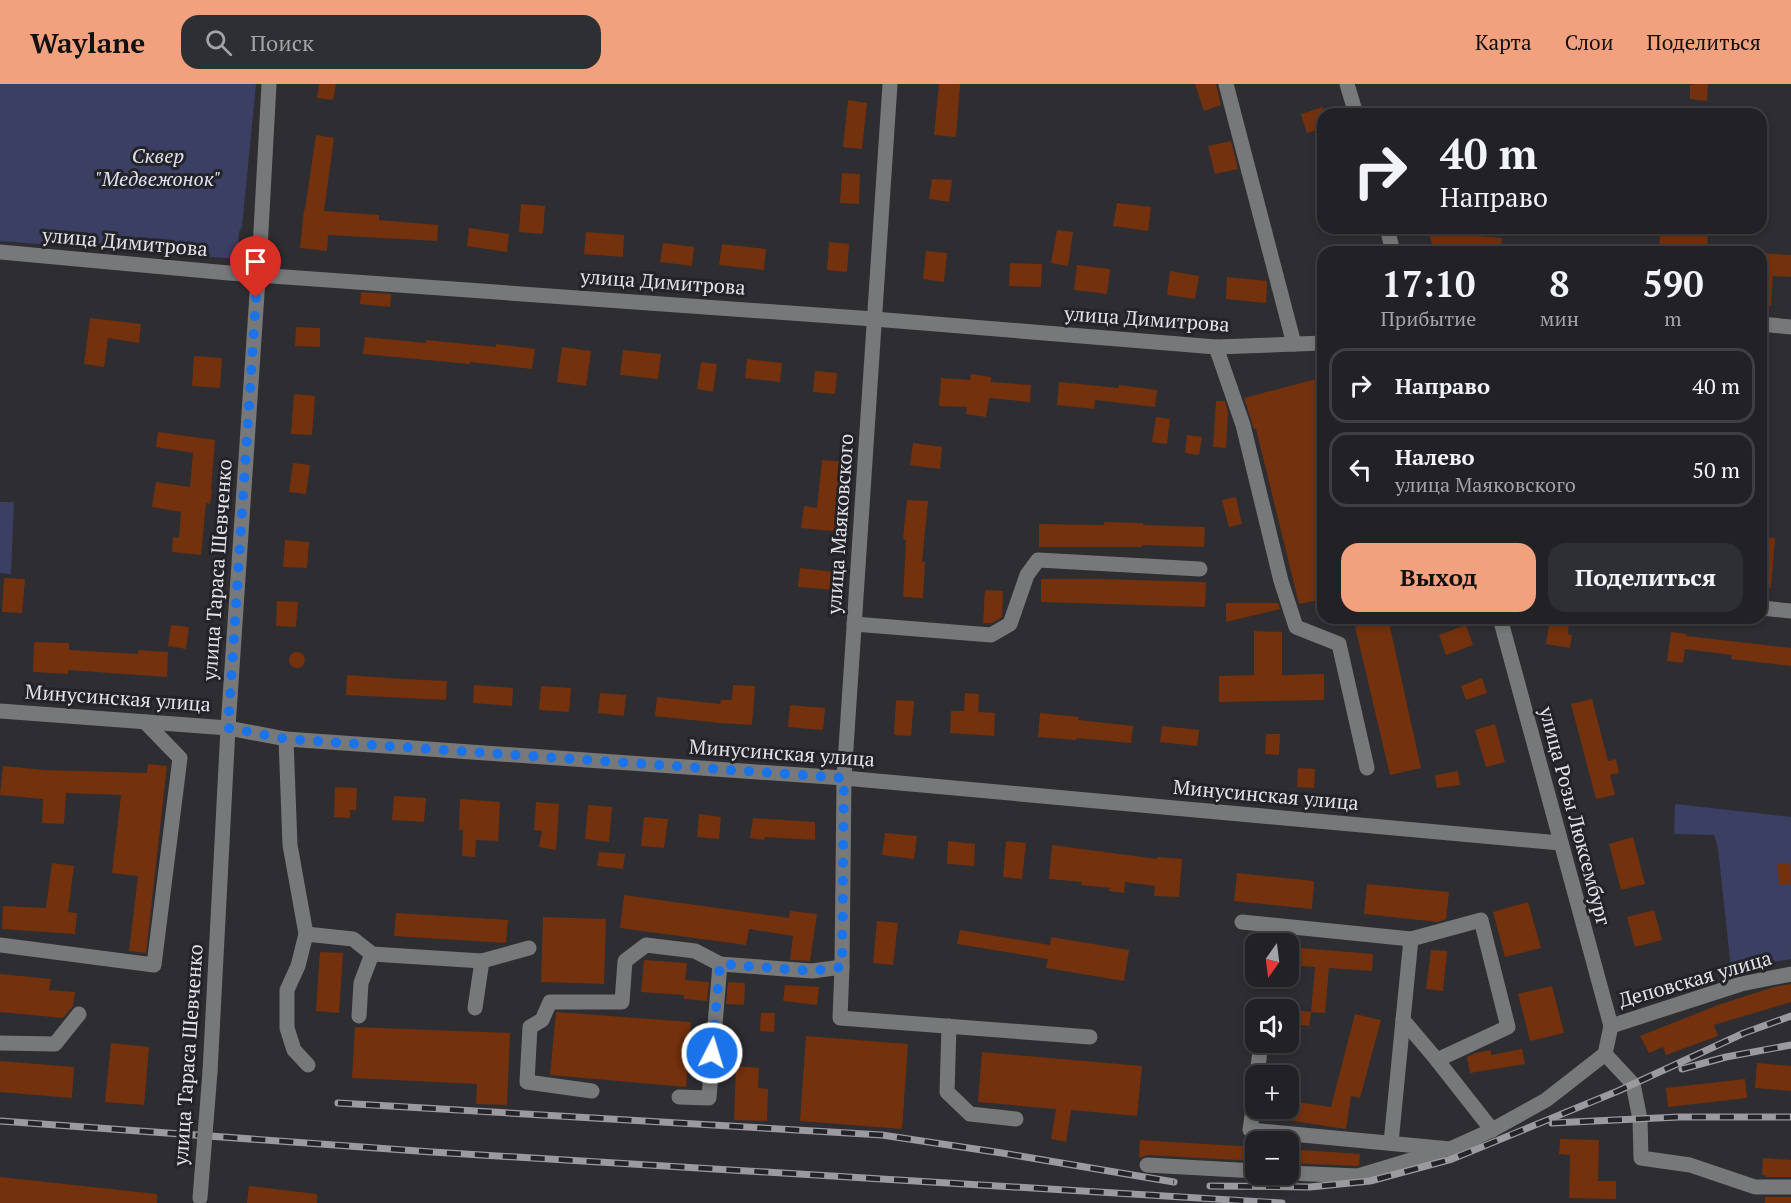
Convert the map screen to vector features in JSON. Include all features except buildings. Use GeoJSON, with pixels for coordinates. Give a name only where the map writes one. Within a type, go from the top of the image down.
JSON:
{"type":"FeatureCollection","features":[{"type":"Feature","properties":{"kind":"street","name":"улица Тараса Шевченко"},"geometry":{"type":"LineString","coordinates":[[200,1200],[210,1072],[228,728],[269,84]]}},
{"type":"Feature","properties":{"kind":"street","name":"улица Маяковского"},"geometry":{"type":"LineString","coordinates":[[890,84],[844,778],[840,1018],[949,1026]]}},
{"type":"Feature","properties":{"kind":"street"},"geometry":{"type":"LineString","coordinates":[[1226,84],[1294,344]]}},
{"type":"Feature","properties":{"kind":"street"},"geometry":{"type":"LineString","coordinates":[[1347,84],[1354,108]]}},
{"type":"Feature","properties":{"kind":"street","name":"улица Димитрова"},"geometry":{"type":"LineString","coordinates":[[0,252],[258,275],[874,319],[1216,347],[1317,343]]}},
{"type":"Feature","properties":{"kind":"street"},"geometry":{"type":"LineString","coordinates":[[1767,325],[1791,327]]}},
{"type":"Feature","properties":{"kind":"street"},"geometry":{"type":"LineString","coordinates":[[1216,347],[1242,425],[1281,581],[1296,627],[1339,644],[1367,768]]}},
{"type":"Feature","properties":{"kind":"street"},"geometry":{"type":"LineString","coordinates":[[854,624],[991,635],[1010,624],[1027,575],[1038,560],[1200,569]]}},
{"type":"Feature","properties":{"kind":"street"},"geometry":{"type":"LineString","coordinates":[[1767,609],[1791,611]]}},
{"type":"Feature","properties":{"kind":"street","name":"улица Розы Люксембург"},"geometry":{"type":"LineString","coordinates":[[1502,624],[1611,1026]]}},
{"type":"Feature","properties":{"kind":"street","name":"Минусинская улица"},"geometry":{"type":"LineString","coordinates":[[0,711],[228,728],[286,739],[844,778],[1560,843]]}},
{"type":"Feature","properties":{"kind":"street"},"geometry":{"type":"LineString","coordinates":[[0,945],[154,965],[180,758],[145,722]]}},
{"type":"Feature","properties":{"kind":"street"},"geometry":{"type":"LineString","coordinates":[[286,739],[290,845],[306,934],[298,966],[287,990],[286,1015],[287,1028],[294,1050],[308,1065]]}},
{"type":"Feature","properties":{"kind":"street"},"geometry":{"type":"LineString","coordinates":[[1242,921],[1411,939],[1481,920],[1508,1027],[1437,1059]]}},
{"type":"Feature","properties":{"kind":"street"},"geometry":{"type":"LineString","coordinates":[[306,934],[353,939],[372,954],[482,961],[529,948]]}},
{"type":"Feature","properties":{"kind":"street"},"geometry":{"type":"LineString","coordinates":[[1391,1143],[1411,939]]}},
{"type":"Feature","properties":{"kind":"street"},"geometry":{"type":"LineString","coordinates":[[592,1091],[526,1082],[530,1027],[543,1020],[550,1002],[622,1002],[625,961],[646,945],[695,951],[720,964],[812,971],[842,967]]}},
{"type":"Feature","properties":{"kind":"street"},"geometry":{"type":"LineString","coordinates":[[359,1016],[361,983],[372,954]]}},
{"type":"Feature","properties":{"kind":"street"},"geometry":{"type":"LineString","coordinates":[[476,1008],[482,961]]}},
{"type":"Feature","properties":{"kind":"street"},"geometry":{"type":"LineString","coordinates":[[679,1097],[709,1098],[720,964]]}},
{"type":"Feature","properties":{"kind":"street","name":"Деповская улица"},"geometry":{"type":"LineString","coordinates":[[1611,1026],[1741,984],[1791,974]]}},
{"type":"Feature","properties":{"kind":"street"},"geometry":{"type":"LineString","coordinates":[[0,1043],[55,1044],[79,1014]]}},
{"type":"Feature","properties":{"kind":"street"},"geometry":{"type":"LineString","coordinates":[[1403,1020],[1437,1059],[1492,1130]]}},
{"type":"Feature","properties":{"kind":"street"},"geometry":{"type":"LineString","coordinates":[[1016,1119],[970,1114],[947,1092],[949,1026],[1090,1037]]}},
{"type":"Feature","properties":{"kind":"street"},"geometry":{"type":"LineString","coordinates":[[1299,1173],[1358,1176],[1450,1149],[1492,1130],[1546,1100],[1605,1054],[1611,1026]]}},
{"type":"Feature","properties":{"kind":"street"},"geometry":{"type":"LineString","coordinates":[[1605,1054],[1633,1084],[1640,1119],[1641,1158],[1690,1165],[1755,1187],[1791,1187]]}},
{"type":"Feature","properties":{"kind":"street"},"geometry":{"type":"LineString","coordinates":[[1252,1119],[1250,1130],[1450,1149]]}},
{"type":"Feature","properties":{"kind":"street"},"geometry":{"type":"LineString","coordinates":[[1147,1165],[1245,1170]]}},
{"type":"Feature","properties":{"kind":"green space","name":"Сквер \"Медвежонок\""},"geometry":{"type":"Polygon","coordinates":[[[0,84],[256,84],[238,259],[0,241],[0,84]]]}},
{"type":"Feature","properties":{"kind":"green space"},"geometry":{"type":"Polygon","coordinates":[[[0,502],[14,502],[11,574],[0,573],[0,502]]]}},
{"type":"Feature","properties":{"kind":"green space"},"geometry":{"type":"Polygon","coordinates":[[[1675,804],[1791,817],[1791,959],[1731,969],[1718,848],[1714,835],[1674,834],[1675,804]]]}},
{"type":"Feature","properties":{"kind":"railway"},"geometry":{"type":"LineString","coordinates":[[1210,1186],[1310,1187],[1370,1181],[1452,1159],[1618,1091],[1744,1033],[1791,1016]]}},
{"type":"Feature","properties":{"kind":"railway"},"geometry":{"type":"LineString","coordinates":[[1682,1069],[1726,1057],[1791,1045]]}},
{"type":"Feature","properties":{"kind":"railway"},"geometry":{"type":"LineString","coordinates":[[338,1103],[882,1135],[1174,1182]]}},
{"type":"Feature","properties":{"kind":"railway"},"geometry":{"type":"LineString","coordinates":[[1552,1123],[1679,1117],[1791,1117]]}},
{"type":"Feature","properties":{"kind":"railway"},"geometry":{"type":"LineString","coordinates":[[0,1121],[432,1152],[1282,1203]]}},
{"type":"Feature","properties":{"kind":"route"},"geometry":{"type":"LineString","coordinates":[[256,298],[228,728],[286,739],[844,778],[842,967],[812,971],[720,964],[712,1053]]}}]}
